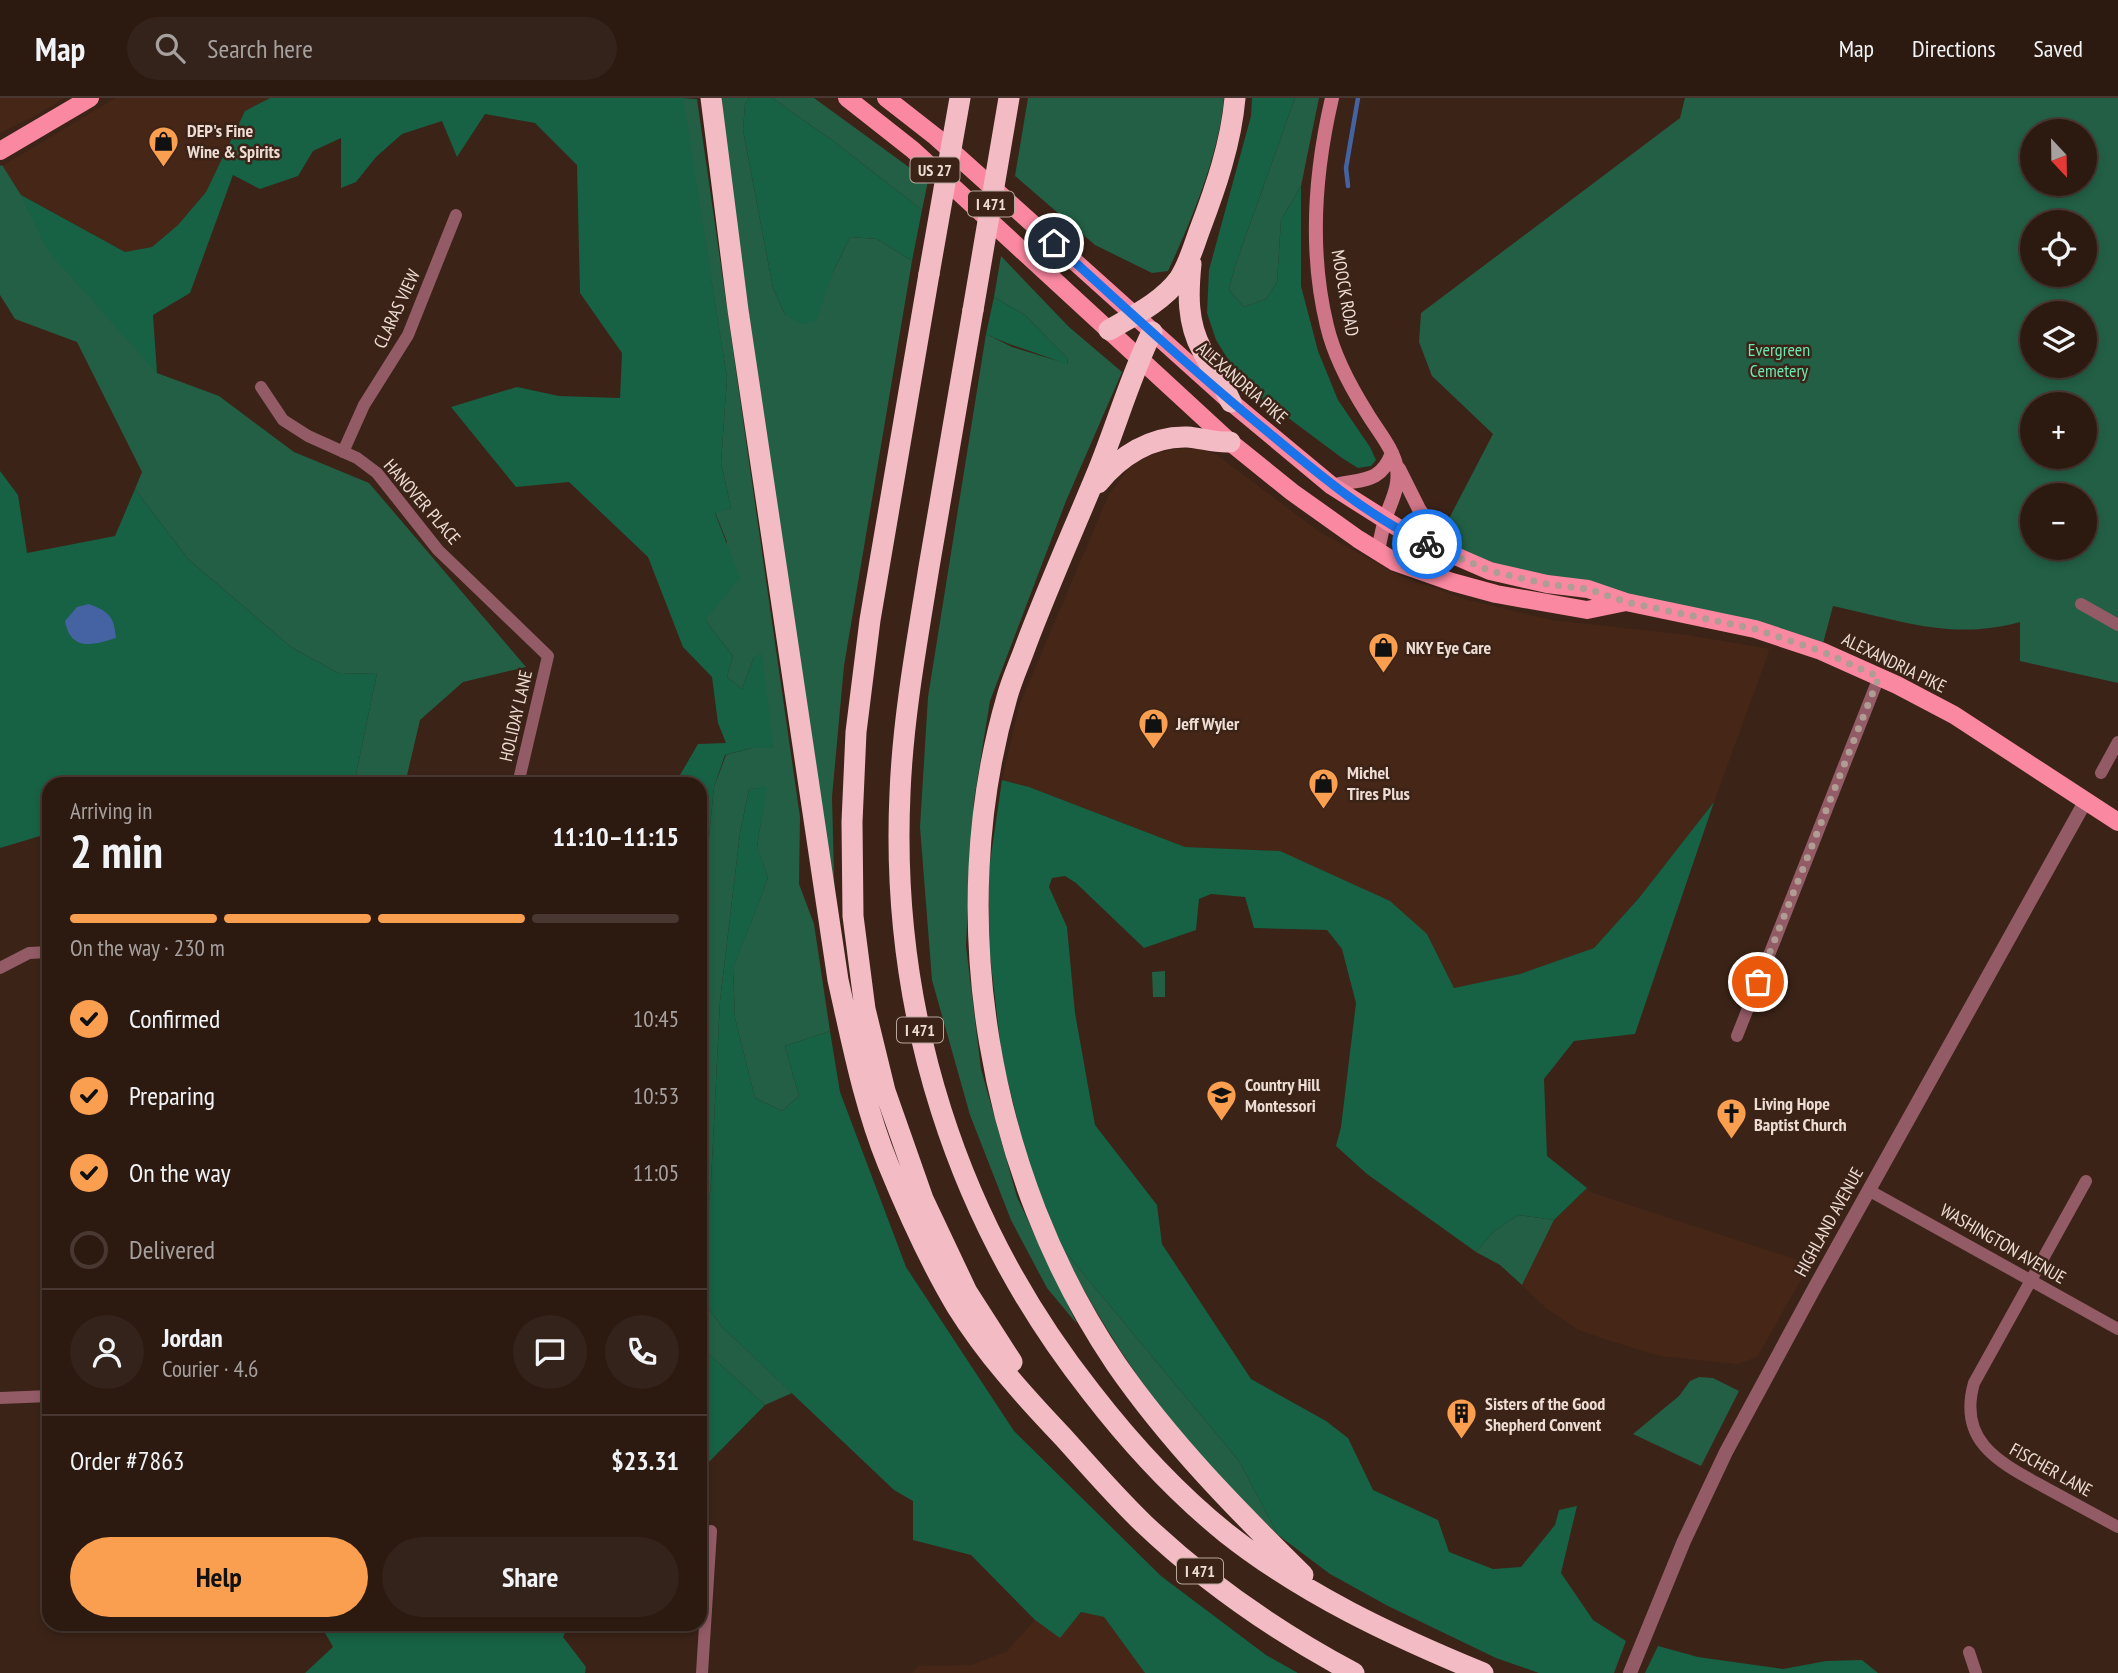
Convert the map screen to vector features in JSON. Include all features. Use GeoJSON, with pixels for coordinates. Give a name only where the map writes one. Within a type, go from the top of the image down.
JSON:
{"type":"FeatureCollection","features":[{"type":"Feature","properties":{"kind":"highway"},"geometry":{"type":"LineString","coordinates":[[711,98],[738,310],[838,980],[863,1089],[887,1162],[938,1273],[980,1342],[1067,1442]]}},
{"type":"Feature","properties":{"kind":"highway","name":"I 471"},"geometry":{"type":"LineString","coordinates":[[960,98],[870,620],[856,732],[852,821],[853,916],[865,1009],[885,1091],[923,1199],[967,1292],[1067,1442],[1135,1515],[1189,1563],[1301,1643],[1354,1673]]}},
{"type":"Feature","properties":{"kind":"highway","name":"I 471"},"geometry":{"type":"LineString","coordinates":[[1009,98],[916,647],[904,737],[900,793],[900,884],[910,981],[932,1082],[954,1153],[981,1215],[1027,1300],[1072,1369],[1149,1464],[1226,1533],[1272,1566],[1333,1602],[1426,1650],[1482,1673]]}},
{"type":"Feature","properties":{"kind":"highway"},"geometry":{"type":"LineString","coordinates":[[1109,330],[1161,297],[1179,279],[1192,253],[1226,152],[1235,98]]}},
{"type":"Feature","properties":{"kind":"highway"},"geometry":{"type":"LineString","coordinates":[[1192,253],[1188,293],[1191,320],[1200,346],[1231,402]]}},
{"type":"Feature","properties":{"kind":"highway"},"geometry":{"type":"LineString","coordinates":[[1152,332],[1139,358],[1086,499],[1046,590],[1007,697],[993,761],[983,820],[978,917],[982,981],[995,1076],[1024,1181],[1043,1228],[1084,1312],[1115,1363],[1180,1449],[1250,1522],[1333,1602]]}},
{"type":"Feature","properties":{"kind":"highway"},"geometry":{"type":"LineString","coordinates":[[1086,499],[1110,468],[1133,451],[1160,440],[1187,437],[1219,443],[1230,442]]}},
{"type":"Feature","properties":{"kind":"main road"},"geometry":{"type":"LineString","coordinates":[[0,151],[90,98]]}},
{"type":"Feature","properties":{"kind":"main road","name":"ALEXANDRIA PIKE"},"geometry":{"type":"LineString","coordinates":[[847,98],[913,150],[1230,442],[1292,492],[1358,539],[1395,562],[1496,594],[1587,610],[1626,602]]}},
{"type":"Feature","properties":{"kind":"main road","name":"ALEXANDRIA PIKE"},"geometry":{"type":"LineString","coordinates":[[886,98],[936,137],[1231,402],[1332,485],[1414,538],[1490,571],[1547,584],[1588,589],[1626,602],[1755,629],[1821,651],[1954,715],[2089,795],[2118,822]]}},
{"type":"Feature","properties":{"kind":"main road","name":"MOOCK ROAD"},"geometry":{"type":"LineString","coordinates":[[1332,98],[1323,143],[1318,204],[1316,239],[1319,280],[1327,327],[1339,361],[1357,397],[1392,453],[1397,469],[1397,486],[1378,551]]}},
{"type":"Feature","properties":{"kind":"main road"},"geometry":{"type":"LineString","coordinates":[[1332,485],[1364,481],[1379,475],[1392,453]]}},
{"type":"Feature","properties":{"kind":"main road"},"geometry":{"type":"LineString","coordinates":[[1392,453],[1419,509],[1441,534],[1454,556]]}},
{"type":"Feature","properties":{"kind":"main road"},"geometry":{"type":"LineString","coordinates":[[1358,539],[1385,520]]}},
{"type":"Feature","properties":{"kind":"street","name":"CLARAS VIEW"},"geometry":{"type":"LineString","coordinates":[[343,452],[364,405],[408,335],[456,215]]}},
{"type":"Feature","properties":{"kind":"street","name":"HANOVER PLACE"},"geometry":{"type":"LineString","coordinates":[[261,387],[284,420],[308,436],[357,458],[377,473],[438,550],[548,656]]}},
{"type":"Feature","properties":{"kind":"street"},"geometry":{"type":"LineString","coordinates":[[2081,604],[2118,625]]}},
{"type":"Feature","properties":{"kind":"street","name":"HOLIDAY LANE"},"geometry":{"type":"LineString","coordinates":[[519,777],[548,656]]}},
{"type":"Feature","properties":{"kind":"street"},"geometry":{"type":"LineString","coordinates":[[1737,1036],[1879,677]]}},
{"type":"Feature","properties":{"kind":"street"},"geometry":{"type":"LineString","coordinates":[[2101,773],[2118,742]]}},
{"type":"Feature","properties":{"kind":"street","name":"HIGHLAND AVENUE"},"geometry":{"type":"LineString","coordinates":[[1630,1673],[1706,1492],[1815,1287],[2089,795]]}},
{"type":"Feature","properties":{"kind":"street"},"geometry":{"type":"LineString","coordinates":[[5,965],[29,953],[42,952]]}},
{"type":"Feature","properties":{"kind":"street","name":"FISCHER LANE"},"geometry":{"type":"LineString","coordinates":[[2086,1181],[1974,1383],[1970,1406],[1972,1424],[1983,1447],[1997,1460],[2118,1527]]}},
{"type":"Feature","properties":{"kind":"street","name":"WASHINGTON AVENUE"},"geometry":{"type":"LineString","coordinates":[[1870,1191],[2118,1329]]}},
{"type":"Feature","properties":{"kind":"street"},"geometry":{"type":"LineString","coordinates":[[0,1398],[42,1396]]}},
{"type":"Feature","properties":{"kind":"street"},"geometry":{"type":"LineString","coordinates":[[707,1594],[711,1531]]}},
{"type":"Feature","properties":{"kind":"street"},"geometry":{"type":"LineString","coordinates":[[702,1673],[705,1631]]}},
{"type":"Feature","properties":{"kind":"street"},"geometry":{"type":"LineString","coordinates":[[1969,1652],[1976,1673]]}},
{"type":"Feature","properties":{"kind":"shaded area"},"geometry":{"type":"Polygon","coordinates":[[[0,98],[64,98],[0,133],[0,98]]]}},
{"type":"Feature","properties":{"kind":"shaded area"},"geometry":{"type":"Polygon","coordinates":[[[116,98],[270,98],[245,111],[206,192],[178,225],[152,247],[125,252],[21,195],[2,166],[116,98]]]}},
{"type":"Feature","properties":{"kind":"shaded area"},"geometry":{"type":"Polygon","coordinates":[[[1200,448],[1217,455],[1321,533],[1399,575],[1467,600],[1552,620],[1687,635],[1770,649],[1714,802],[1639,898],[1594,948],[1520,974],[1454,988],[1427,934],[1280,851],[1185,847],[1029,787],[1002,780],[1019,706],[1109,494],[1128,469],[1146,456],[1175,449],[1200,448]]]}},
{"type":"Feature","properties":{"kind":"shaded area"},"geometry":{"type":"Polygon","coordinates":[[[1587,1188],[1593,1193],[1810,1264],[1757,1357],[1738,1364],[1660,1356],[1604,1339],[1579,1330],[1547,1309],[1522,1285],[1554,1220],[1587,1188]]]}},
{"type":"Feature","properties":{"kind":"shaded area"},"geometry":{"type":"Polygon","coordinates":[[[1081,1612],[1104,1617],[1145,1673],[912,1673],[918,1666],[971,1665],[1006,1652],[1035,1620],[1060,1637],[1081,1612]]]}},
{"type":"Feature","properties":{"kind":"green space"},"geometry":{"type":"Polygon","coordinates":[[[270,98],[683,98],[727,378],[721,463],[731,508],[715,513],[740,578],[705,620],[733,656],[727,677],[742,689],[754,657],[762,654],[773,748],[752,748],[725,755],[714,787],[707,858],[707,777],[680,775],[698,744],[726,743],[718,723],[712,677],[683,647],[648,557],[569,482],[516,487],[451,407],[517,387],[559,396],[620,398],[622,353],[580,293],[577,165],[535,123],[485,114],[457,157],[442,121],[402,134],[376,157],[356,182],[341,188],[341,138],[313,151],[298,176],[260,189],[233,175],[190,293],[153,315],[157,373],[48,251],[21,195],[125,252],[152,247],[178,225],[206,192],[245,111],[270,98]]]}},
{"type":"Feature","properties":{"kind":"green space"},"geometry":{"type":"Polygon","coordinates":[[[682,98],[697,99],[800,817],[799,884],[814,924],[830,1031],[785,1046],[799,1096],[782,1111],[755,1098],[735,1018],[733,968],[768,878],[757,847],[766,788],[749,789],[740,833],[720,1001],[707,1224],[707,858],[714,787],[726,755],[752,748],[773,748],[754,657],[742,689],[727,677],[733,656],[705,620],[727,542],[715,512],[731,508],[721,463],[727,378],[682,98]]]}},
{"type":"Feature","properties":{"kind":"green space"},"geometry":{"type":"Polygon","coordinates":[[[722,98],[749,98],[745,104],[743,130],[773,288],[785,315],[833,272],[850,237],[877,239],[912,261],[844,666],[832,797],[835,912],[724,141],[722,98]]]}},
{"type":"Feature","properties":{"kind":"green space"},"geometry":{"type":"Polygon","coordinates":[[[749,98],[772,98],[832,140],[922,210],[912,261],[877,239],[850,237],[833,272],[816,321],[802,324],[785,315],[773,288],[743,130],[745,104],[749,98]]]}},
{"type":"Feature","properties":{"kind":"green space"},"geometry":{"type":"Polygon","coordinates":[[[772,98],[814,98],[928,181],[922,210],[832,140],[772,98]]]}},
{"type":"Feature","properties":{"kind":"green space"},"geometry":{"type":"Polygon","coordinates":[[[1028,98],[1224,98],[1210,164],[1195,209],[1168,271],[1152,273],[1095,245],[1015,176],[1028,98]]]}},
{"type":"Feature","properties":{"kind":"green space"},"geometry":{"type":"Polygon","coordinates":[[[1252,98],[1295,98],[1235,266],[1229,290],[1244,307],[1266,299],[1277,282],[1281,220],[1301,186],[1301,286],[1318,351],[1338,400],[1376,460],[1371,466],[1358,468],[1342,458],[1244,385],[1216,340],[1207,313],[1209,270],[1251,116],[1252,98]]]}},
{"type":"Feature","properties":{"kind":"green space"},"geometry":{"type":"Polygon","coordinates":[[[1295,98],[1319,98],[1301,186],[1281,220],[1277,282],[1266,299],[1244,307],[1229,290],[1235,266],[1295,98]]]}},
{"type":"Feature","properties":{"kind":"green space","name":"Evergreen Cemetery"},"geometry":{"type":"Polygon","coordinates":[[[1685,98],[2118,98],[2118,683],[2020,661],[2020,622],[1995,627],[1948,629],[1833,606],[1821,651],[1453,556],[1441,534],[1493,434],[1432,376],[1419,342],[1421,313],[1680,118],[1685,98]]]}},
{"type":"Feature","properties":{"kind":"green space"},"geometry":{"type":"Polygon","coordinates":[[[2,165],[21,195],[157,373],[219,396],[294,452],[369,483],[526,667],[463,682],[420,720],[407,777],[355,777],[377,673],[340,674],[291,647],[188,559],[135,489],[142,472],[77,342],[15,319],[0,295],[2,165]]]}},
{"type":"Feature","properties":{"kind":"green space"},"geometry":{"type":"Polygon","coordinates":[[[1001,256],[1069,327],[1122,372],[1066,501],[990,701],[974,800],[966,946],[981,1069],[1017,1197],[1077,1324],[1047,1288],[1011,1220],[970,1115],[932,980],[920,827],[928,697],[986,334],[1012,347],[1068,364],[1067,358],[1025,315],[994,297],[1001,256]]]}},
{"type":"Feature","properties":{"kind":"green space"},"geometry":{"type":"Polygon","coordinates":[[[994,297],[1025,315],[1067,358],[1068,365],[986,334],[994,297]]]}},
{"type":"Feature","properties":{"kind":"green space"},"geometry":{"type":"Polygon","coordinates":[[[0,471],[18,495],[27,553],[115,536],[135,489],[188,559],[291,647],[340,674],[377,673],[355,777],[42,777],[42,837],[0,848],[0,471]]]}},
{"type":"Feature","properties":{"kind":"green space"},"geometry":{"type":"Polygon","coordinates":[[[1002,780],[1029,787],[1185,847],[1280,851],[1390,901],[1427,934],[1454,988],[1520,974],[1594,948],[1639,898],[1714,802],[1635,1034],[1574,1041],[1544,1079],[1547,1156],[1587,1188],[1554,1220],[1518,1215],[1493,1232],[1476,1252],[1367,1174],[1336,1146],[1341,1127],[1356,1003],[1342,949],[1327,930],[1254,928],[1245,897],[1211,894],[1199,899],[1196,930],[1144,948],[1076,883],[1065,876],[1052,878],[1049,887],[1067,927],[1075,1013],[1095,1125],[1157,1205],[1162,1244],[1251,1379],[1326,1421],[1348,1438],[1373,1490],[1438,1520],[1449,1552],[1493,1569],[1521,1567],[1555,1525],[1559,1510],[1577,1506],[1561,1573],[1593,1620],[1626,1641],[1614,1673],[1539,1673],[1496,1658],[1388,1606],[1330,1574],[1278,1535],[1239,1461],[1062,1248],[1028,1163],[1002,1058],[989,947],[989,869],[1002,780]]]}},
{"type":"Feature","properties":{"kind":"green space"},"geometry":{"type":"Polygon","coordinates":[[[767,787],[757,846],[768,878],[733,969],[735,1018],[755,1098],[782,1111],[799,1096],[785,1046],[830,1031],[840,1092],[906,1267],[1014,1431],[1161,1576],[1266,1655],[1298,1673],[1145,1673],[1104,1617],[1081,1612],[1060,1638],[1035,1620],[971,1555],[913,1540],[913,1501],[894,1490],[722,1327],[707,1307],[707,1224],[720,1001],[740,833],[749,789],[767,787]]]}},
{"type":"Feature","properties":{"kind":"green space"},"geometry":{"type":"Polygon","coordinates":[[[1165,971],[1165,997],[1153,997],[1152,972],[1165,971]]]}},
{"type":"Feature","properties":{"kind":"green space"},"geometry":{"type":"Polygon","coordinates":[[[1518,1215],[1554,1220],[1522,1285],[1500,1265],[1476,1252],[1493,1232],[1518,1215]]]}},
{"type":"Feature","properties":{"kind":"green space"},"geometry":{"type":"Polygon","coordinates":[[[1062,1248],[1239,1461],[1278,1535],[1230,1488],[1163,1410],[1108,1331],[1062,1248]]]}},
{"type":"Feature","properties":{"kind":"green space"},"geometry":{"type":"Polygon","coordinates":[[[707,1307],[722,1327],[792,1393],[765,1405],[707,1352],[707,1307]]]}},
{"type":"Feature","properties":{"kind":"green space"},"geometry":{"type":"Polygon","coordinates":[[[707,1352],[765,1405],[708,1463],[707,1469],[707,1352]]]}},
{"type":"Feature","properties":{"kind":"green space"},"geometry":{"type":"Polygon","coordinates":[[[1699,1377],[1713,1378],[1739,1391],[1701,1466],[1633,1434],[1679,1396],[1690,1381],[1699,1377]]]}},
{"type":"Feature","properties":{"kind":"green space"},"geometry":{"type":"Polygon","coordinates":[[[324,1631],[566,1631],[563,1637],[586,1667],[585,1673],[305,1673],[333,1647],[324,1631]]]}},
{"type":"Feature","properties":{"kind":"green space"},"geometry":{"type":"Polygon","coordinates":[[[1658,1646],[1698,1657],[1783,1669],[1826,1661],[1862,1660],[1878,1673],[1645,1673],[1658,1646]]]}},
{"type":"Feature","properties":{"kind":"water"},"geometry":{"type":"Polygon","coordinates":[[[89,604],[109,616],[116,638],[84,644],[72,638],[65,621],[77,607],[89,604]]]}},
{"type":"Feature","properties":{"kind":"waterway"},"geometry":{"type":"LineString","coordinates":[[1348,186],[1346,168],[1358,98]]}},
{"type":"Feature","properties":{"kind":"way so far"},"geometry":{"type":"LineString","coordinates":[[1427,544],[1490,571],[1547,584],[1588,589],[1626,602],[1755,629],[1821,651],[1879,677],[1758,982]]}},
{"type":"Feature","properties":{"kind":"place","name":"DEP's Fine Wine & Spirits"},"geometry":{"type":"Point","coordinates":[164,168]}},
{"type":"Feature","properties":{"kind":"place","name":"NKY Eye Care"},"geometry":{"type":"Point","coordinates":[1383,675]}},
{"type":"Feature","properties":{"kind":"place","name":"Jeff Wyler"},"geometry":{"type":"Point","coordinates":[1153,751]}},
{"type":"Feature","properties":{"kind":"place","name":"Michel Tires Plus"},"geometry":{"type":"Point","coordinates":[1324,810]}},
{"type":"Feature","properties":{"kind":"place","name":"Country Hill Montessori"},"geometry":{"type":"Point","coordinates":[1222,1122]}},
{"type":"Feature","properties":{"kind":"place","name":"Living Hope Baptist Church"},"geometry":{"type":"Point","coordinates":[1731,1141]}},
{"type":"Feature","properties":{"kind":"place","name":"Sisters of the Good Shepherd Convent"},"geometry":{"type":"Point","coordinates":[1462,1441]}},
{"type":"Feature","properties":{"kind":"route"},"geometry":{"type":"LineString","coordinates":[[1054,243],[1231,402],[1332,485],[1427,544]]}}]}
